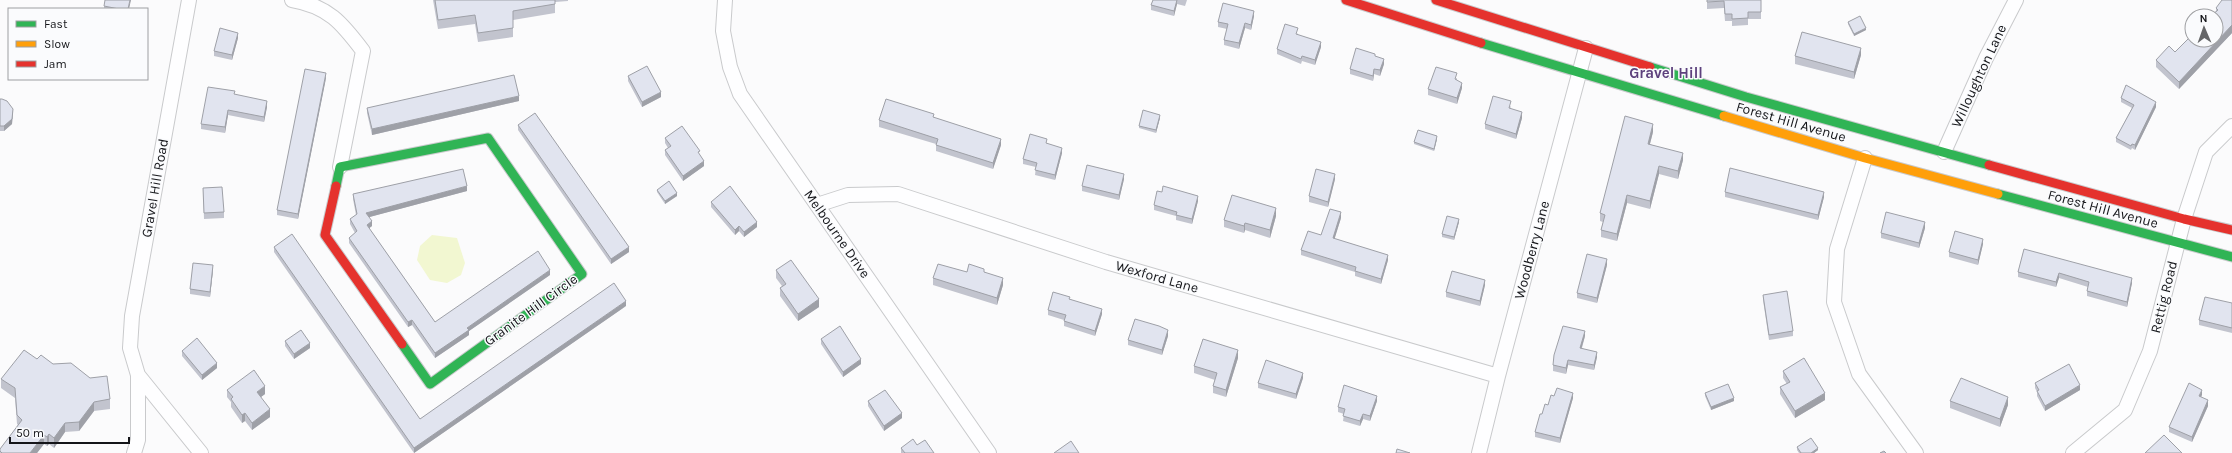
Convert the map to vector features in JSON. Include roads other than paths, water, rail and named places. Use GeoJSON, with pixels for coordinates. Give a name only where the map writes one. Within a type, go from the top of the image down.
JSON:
{"type":"FeatureCollection","features":[{"type":"Feature","properties":{"kind":"main road","name":"Forest Hill Avenue"},"geometry":{"type":"LineString","coordinates":[[1346,0],[1379,5],[1579,74],[1865,158],[2177,244],[2232,257]]}},
{"type":"Feature","properties":{"kind":"main road","name":"Forest Hill Avenue"},"geometry":{"type":"LineString","coordinates":[[1436,0],[1746,97],[2184,219],[2232,230]]}},
{"type":"Feature","properties":{"kind":"main road","name":"Granite Hill Circle"},"geometry":{"type":"LineString","coordinates":[[488,138],[582,274],[430,384],[325,235],[340,167],[488,138]]}},
{"type":"Feature","properties":{"kind":"street","name":"Gravel Hill Road"},"geometry":{"type":"LineString","coordinates":[[134,453],[138,440],[138,375],[130,348],[132,316],[189,0]]}},
{"type":"Feature","properties":{"kind":"street","name":"Granite Hill Circle"},"geometry":{"type":"LineString","coordinates":[[292,0],[312,3],[343,24],[363,51],[340,167]]}},
{"type":"Feature","properties":{"kind":"street","name":"Melbourne Drive"},"geometry":{"type":"LineString","coordinates":[[725,0],[723,31],[730,67],[740,94],[989,453]]}},
{"type":"Feature","properties":{"kind":"street","name":"Willoughton Lane"},"geometry":{"type":"LineString","coordinates":[[1944,152],[1986,58],[2016,0]]}},
{"type":"Feature","properties":{"kind":"street","name":"Woodberry Lane"},"geometry":{"type":"LineString","coordinates":[[1479,453],[1498,376],[1586,48]]}},
{"type":"Feature","properties":{"kind":"street","name":"Rettig Road"},"geometry":{"type":"LineString","coordinates":[[2073,453],[2125,410],[2150,351],[2184,219],[2206,152],[2232,126]]}},
{"type":"Feature","properties":{"kind":"street"},"geometry":{"type":"LineString","coordinates":[[1865,158],[1837,249],[1834,302],[1859,374],[1916,453]]}},
{"type":"Feature","properties":{"kind":"street","name":"Wexford Lane"},"geometry":{"type":"LineString","coordinates":[[817,205],[848,195],[898,194],[1106,262],[1498,376]]}},
{"type":"Feature","properties":{"kind":"street","name":"Gravel Hill Road"},"geometry":{"type":"LineString","coordinates":[[138,375],[201,453]]}},
{"type":"Feature","properties":{"kind":"district","name":"Gravel Hill"},"geometry":{"type":"Point","coordinates":[1666,73]}}]}
